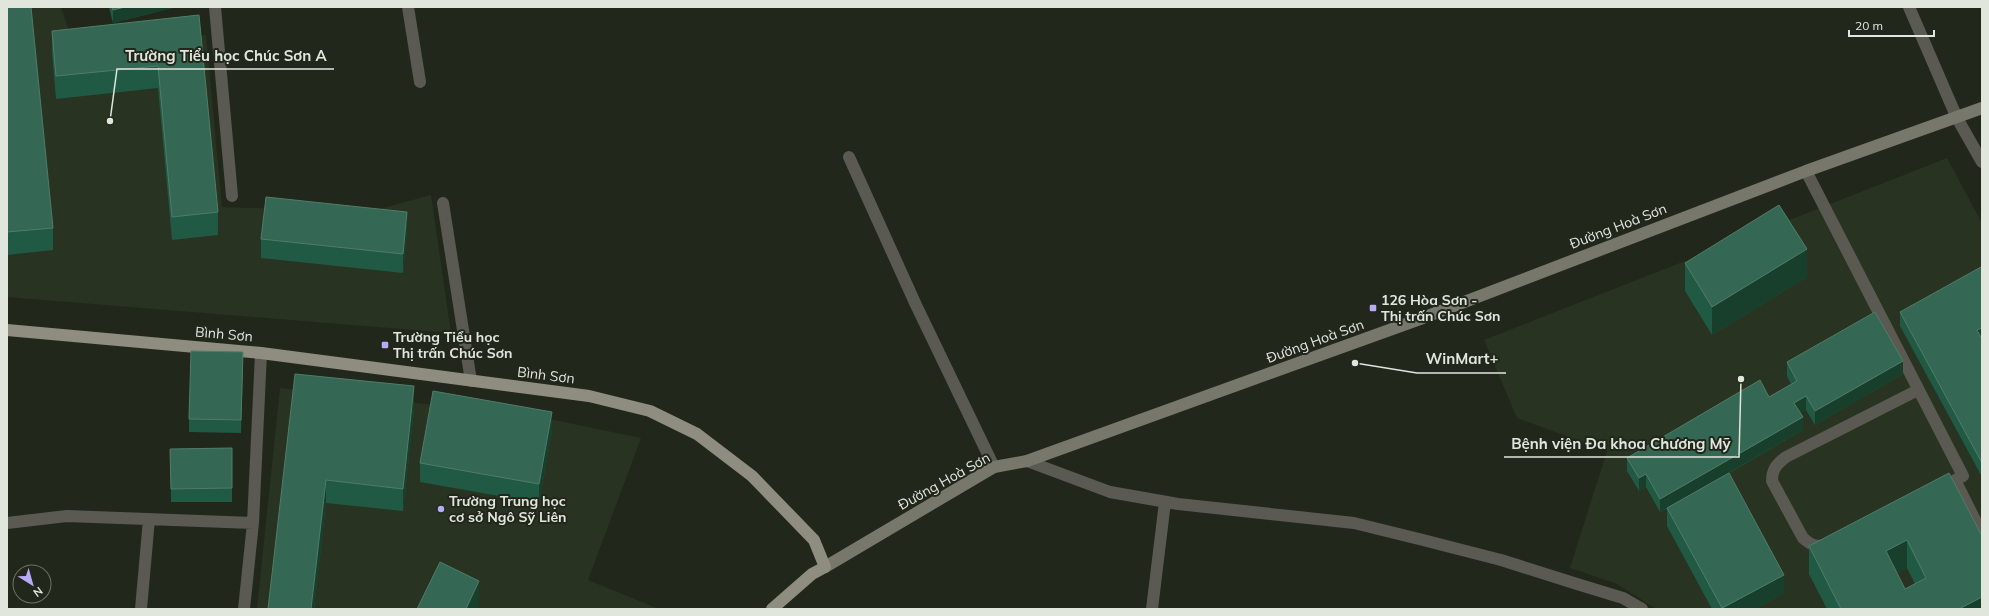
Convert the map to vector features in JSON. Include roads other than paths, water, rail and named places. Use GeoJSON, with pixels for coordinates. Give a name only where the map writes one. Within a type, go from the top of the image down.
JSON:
{"type":"FeatureCollection","features":[{"type":"Feature","properties":{"kind":"main road","name":"Bình Sơn"},"geometry":{"type":"LineString","coordinates":[[7,330],[261,353],[589,396],[650,411],[697,434],[752,476],[814,540],[825,567]]}},
{"type":"Feature","properties":{"kind":"main road","name":"Đường Hoà Sơn"},"geometry":{"type":"LineString","coordinates":[[772,609],[812,574],[825,567]]}},
{"type":"Feature","properties":{"kind":"street"},"geometry":{"type":"LineString","coordinates":[[215,7],[232,196]]}},
{"type":"Feature","properties":{"kind":"street"},"geometry":{"type":"LineString","coordinates":[[408,7],[420,82]]}},
{"type":"Feature","properties":{"kind":"street"},"geometry":{"type":"LineString","coordinates":[[1909,7],[1957,118],[1982,162]]}},
{"type":"Feature","properties":{"kind":"street","name":"Đường Hoà Sơn"},"geometry":{"type":"LineString","coordinates":[[825,567],[994,467],[1027,461],[1420,319],[1806,170],[1982,108]]}},
{"type":"Feature","properties":{"kind":"street"},"geometry":{"type":"LineString","coordinates":[[849,156],[916,305],[994,467]]}},
{"type":"Feature","properties":{"kind":"street"},"geometry":{"type":"LineString","coordinates":[[1806,170],[1962,476],[1927,494]]}},
{"type":"Feature","properties":{"kind":"street"},"geometry":{"type":"LineString","coordinates":[[443,203],[471,381]]}},
{"type":"Feature","properties":{"kind":"street"},"geometry":{"type":"LineString","coordinates":[[244,609],[253,523],[261,353]]}},
{"type":"Feature","properties":{"kind":"street"},"geometry":{"type":"LineString","coordinates":[[1838,538],[1818,547],[1810,544],[1803,538],[1772,481],[1774,469],[1786,457],[1918,390]]}},
{"type":"Feature","properties":{"kind":"street"},"geometry":{"type":"LineString","coordinates":[[1027,461],[1110,492],[1165,502],[1354,523],[1501,560],[1623,598],[1642,609]]}},
{"type":"Feature","properties":{"kind":"street"},"geometry":{"type":"LineString","coordinates":[[1955,480],[1982,534]]}},
{"type":"Feature","properties":{"kind":"street"},"geometry":{"type":"LineString","coordinates":[[1152,609],[1165,502]]}},
{"type":"Feature","properties":{"kind":"street"},"geometry":{"type":"LineString","coordinates":[[7,523],[67,516],[253,523]]}},
{"type":"Feature","properties":{"kind":"street"},"geometry":{"type":"LineString","coordinates":[[141,609],[149,519]]}},
{"type":"Feature","properties":{"kind":"place","name":"Trường Tiểu học Chúc Sơn A"},"geometry":{"type":"Point","coordinates":[110,121]}},
{"type":"Feature","properties":{"kind":"place","name":"126 Hòa Sơn - Thị trấn Chúc Sơn"},"geometry":{"type":"Point","coordinates":[1373,308]}},
{"type":"Feature","properties":{"kind":"place","name":"Trường Tiểu học Thị trấn Chúc Sơn"},"geometry":{"type":"Point","coordinates":[385,345]}},
{"type":"Feature","properties":{"kind":"place","name":"WinMart+"},"geometry":{"type":"Point","coordinates":[1355,363]}},
{"type":"Feature","properties":{"kind":"place","name":"Bệnh viện Đa khoa Chương Mỹ"},"geometry":{"type":"Point","coordinates":[1741,379]}},
{"type":"Feature","properties":{"kind":"place","name":"Trường Trung học cơ sở Ngô Sỹ Liên"},"geometry":{"type":"Point","coordinates":[441,509]}}]}
